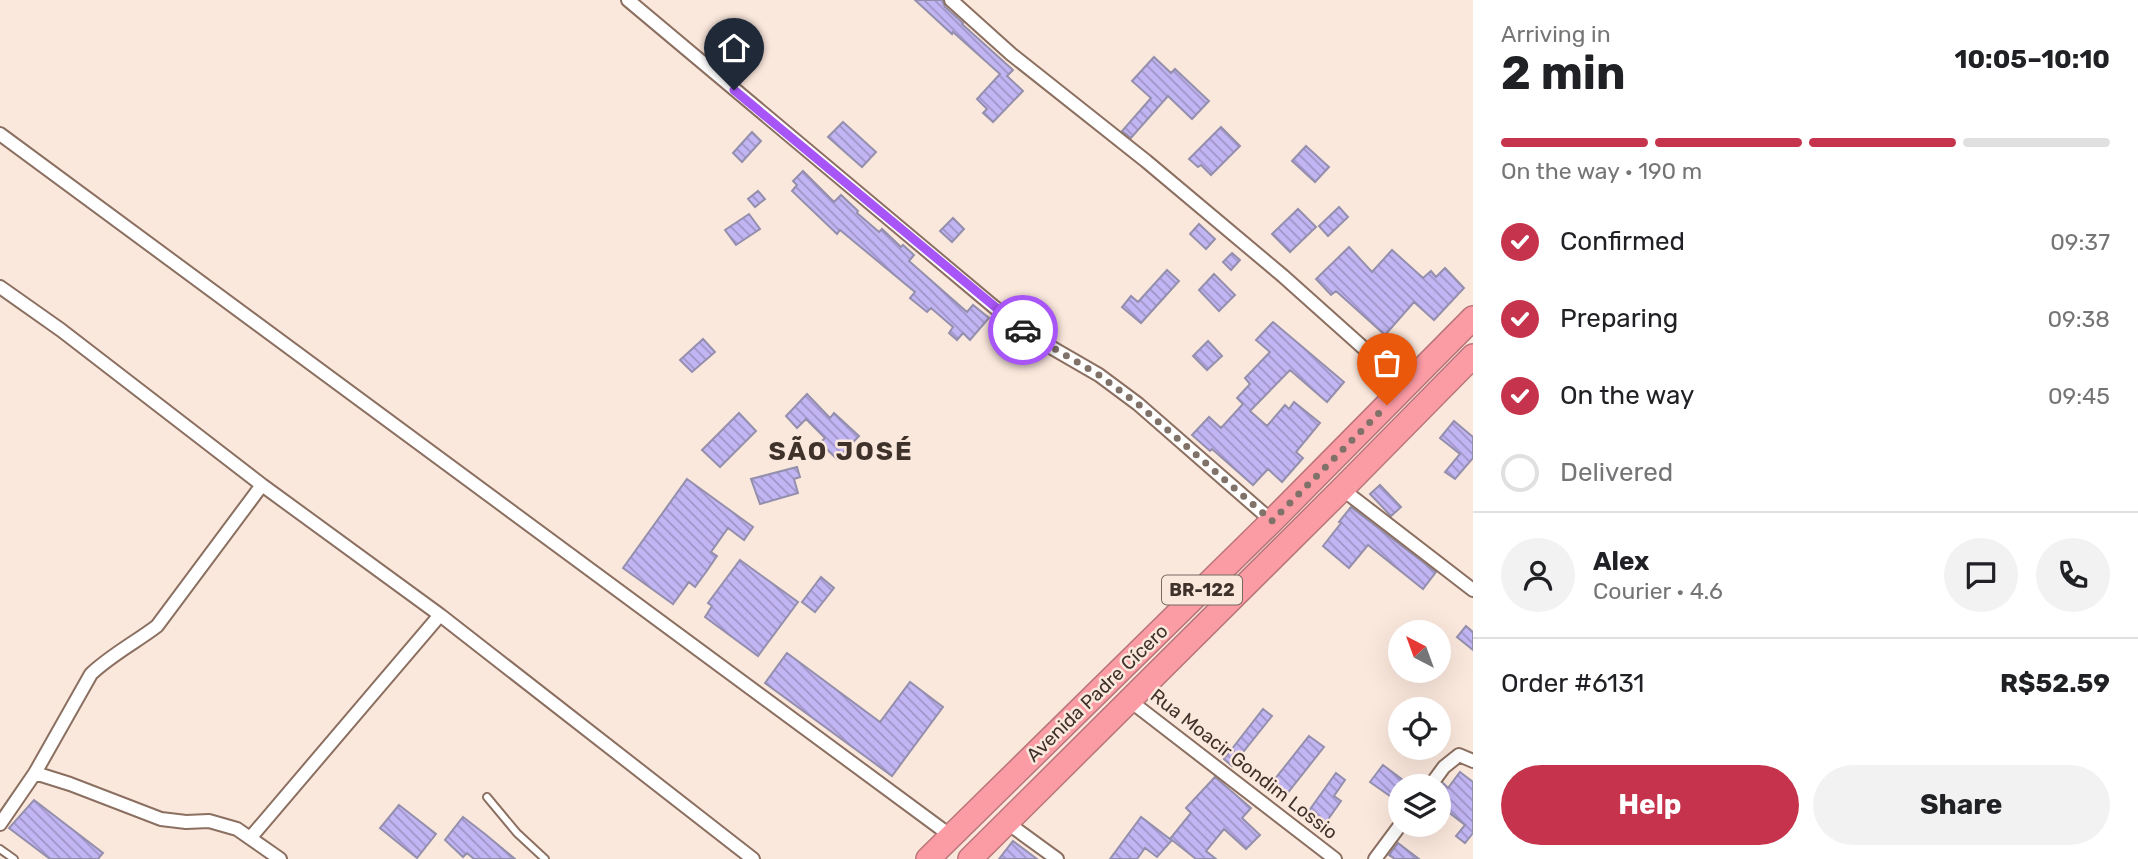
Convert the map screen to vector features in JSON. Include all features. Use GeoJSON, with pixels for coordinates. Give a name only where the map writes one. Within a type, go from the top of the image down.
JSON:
{"type":"FeatureCollection","features":[{"type":"Feature","properties":{"kind":"highway","name":"Avenida Padre Cícero"},"geometry":{"type":"LineString","coordinates":[[928,859],[1272,521],[1473,318]]}},
{"type":"Feature","properties":{"kind":"highway","name":"Avenida Padre Cícero"},"geometry":{"type":"LineString","coordinates":[[970,859],[1469,365]]}},
{"type":"Feature","properties":{"kind":"street"},"geometry":{"type":"LineString","coordinates":[[628,0],[993,306],[1028,334],[1099,375],[1138,404],[1272,521]]}},
{"type":"Feature","properties":{"kind":"street"},"geometry":{"type":"LineString","coordinates":[[951,0],[1011,54],[1146,161],[1283,276],[1406,386]]}},
{"type":"Feature","properties":{"kind":"street"},"geometry":{"type":"LineString","coordinates":[[0,134],[951,836]]}},
{"type":"Feature","properties":{"kind":"street"},"geometry":{"type":"LineString","coordinates":[[0,287],[61,330],[262,485],[440,615],[753,859]]}},
{"type":"Feature","properties":{"kind":"street"},"geometry":{"type":"LineString","coordinates":[[0,824],[35,773],[91,674],[158,626],[262,485]]}},
{"type":"Feature","properties":{"kind":"street"},"geometry":{"type":"LineString","coordinates":[[1342,489],[1473,590]]}},
{"type":"Feature","properties":{"kind":"street"},"geometry":{"type":"LineString","coordinates":[[251,837],[440,615]]}},
{"type":"Feature","properties":{"kind":"street","name":"Rua Moacir Gondim Lossio"},"geometry":{"type":"LineString","coordinates":[[1129,700],[1335,859]]}},
{"type":"Feature","properties":{"kind":"street"},"geometry":{"type":"LineString","coordinates":[[1439,774],[1459,755],[1473,761]]}},
{"type":"Feature","properties":{"kind":"street"},"geometry":{"type":"LineString","coordinates":[[35,773],[161,819],[223,824],[251,837],[280,859]]}},
{"type":"Feature","properties":{"kind":"street"},"geometry":{"type":"LineString","coordinates":[[1006,822],[1057,859]]}},
{"type":"Feature","properties":{"kind":"street"},"geometry":{"type":"LineString","coordinates":[[1375,859],[1391,837]]}},
{"type":"Feature","properties":{"kind":"lane"},"geometry":{"type":"LineString","coordinates":[[487,797],[517,833],[545,859]]}},
{"type":"Feature","properties":{"kind":"lane"},"geometry":{"type":"LineString","coordinates":[[0,849],[14,859]]}},
{"type":"Feature","properties":{"kind":"building"},"geometry":{"type":"Polygon","coordinates":[[[915,0],[942,0],[945,7],[962,24],[1013,70],[1007,76],[1023,91],[993,122],[983,113],[987,109],[977,99],[1000,74],[915,0]]]}},
{"type":"Feature","properties":{"kind":"building"},"geometry":{"type":"Polygon","coordinates":[[[1154,57],[1171,73],[1175,69],[1209,101],[1192,119],[1168,96],[1131,138],[1122,131],[1151,98],[1132,81],[1154,57]]]}},
{"type":"Feature","properties":{"kind":"building"},"geometry":{"type":"Polygon","coordinates":[[[843,122],[876,152],[862,167],[828,137],[843,122]]]}},
{"type":"Feature","properties":{"kind":"building"},"geometry":{"type":"Polygon","coordinates":[[[1221,127],[1240,146],[1211,175],[1201,165],[1198,167],[1189,159],[1221,127]]]}},
{"type":"Feature","properties":{"kind":"building"},"geometry":{"type":"Polygon","coordinates":[[[752,132],[761,141],[742,162],[733,153],[752,132]]]}},
{"type":"Feature","properties":{"kind":"building"},"geometry":{"type":"Polygon","coordinates":[[[1306,146],[1329,167],[1315,182],[1292,161],[1306,146]]]}},
{"type":"Feature","properties":{"kind":"building"},"geometry":{"type":"Polygon","coordinates":[[[803,171],[834,202],[841,195],[879,232],[882,229],[901,247],[903,245],[914,255],[909,261],[967,312],[973,305],[989,318],[970,340],[963,333],[957,340],[949,333],[953,327],[931,308],[927,312],[910,298],[915,292],[840,230],[837,234],[792,191],[797,185],[793,181],[803,171]]]}},
{"type":"Feature","properties":{"kind":"building"},"geometry":{"type":"Polygon","coordinates":[[[758,191],[765,199],[755,207],[748,199],[758,191]]]}},
{"type":"Feature","properties":{"kind":"building"},"geometry":{"type":"Polygon","coordinates":[[[1339,207],[1348,217],[1328,236],[1319,226],[1339,207]]]}},
{"type":"Feature","properties":{"kind":"building"},"geometry":{"type":"Polygon","coordinates":[[[1298,209],[1316,227],[1290,252],[1272,234],[1298,209]]]}},
{"type":"Feature","properties":{"kind":"building"},"geometry":{"type":"Polygon","coordinates":[[[749,214],[760,229],[736,245],[725,230],[749,214]]]}},
{"type":"Feature","properties":{"kind":"building"},"geometry":{"type":"Polygon","coordinates":[[[953,218],[964,229],[952,242],[940,231],[953,218]]]}},
{"type":"Feature","properties":{"kind":"building"},"geometry":{"type":"Polygon","coordinates":[[[1199,224],[1215,239],[1206,249],[1190,234],[1199,224]]]}},
{"type":"Feature","properties":{"kind":"building"},"geometry":{"type":"Polygon","coordinates":[[[1349,247],[1372,272],[1392,250],[1423,278],[1431,271],[1436,277],[1445,268],[1464,288],[1434,320],[1414,302],[1385,335],[1336,291],[1331,295],[1316,279],[1349,247]]]}},
{"type":"Feature","properties":{"kind":"building"},"geometry":{"type":"Polygon","coordinates":[[[1232,253],[1240,260],[1231,270],[1223,262],[1232,253]]]}},
{"type":"Feature","properties":{"kind":"building"},"geometry":{"type":"Polygon","coordinates":[[[1167,270],[1179,281],[1141,323],[1122,307],[1131,296],[1138,302],[1167,270]]]}},
{"type":"Feature","properties":{"kind":"building"},"geometry":{"type":"Polygon","coordinates":[[[1214,274],[1235,295],[1219,311],[1199,290],[1214,274]]]}},
{"type":"Feature","properties":{"kind":"building"},"geometry":{"type":"Polygon","coordinates":[[[1273,322],[1344,382],[1327,402],[1290,370],[1250,411],[1267,426],[1285,405],[1289,409],[1294,402],[1320,423],[1296,452],[1303,458],[1282,482],[1268,469],[1253,485],[1192,435],[1209,417],[1221,428],[1243,404],[1237,398],[1250,384],[1245,378],[1270,352],[1256,340],[1273,322]]]}},
{"type":"Feature","properties":{"kind":"building"},"geometry":{"type":"Polygon","coordinates":[[[703,339],[715,352],[692,372],[680,360],[703,339]]]}},
{"type":"Feature","properties":{"kind":"building"},"geometry":{"type":"Polygon","coordinates":[[[1208,341],[1222,356],[1207,370],[1193,356],[1208,341]]]}},
{"type":"Feature","properties":{"kind":"building"},"geometry":{"type":"Polygon","coordinates":[[[807,394],[830,418],[834,413],[859,436],[837,459],[820,443],[825,438],[806,419],[797,428],[786,416],[807,394]]]}},
{"type":"Feature","properties":{"kind":"building"},"geometry":{"type":"Polygon","coordinates":[[[739,413],[756,431],[720,467],[702,450],[739,413]]]}},
{"type":"Feature","properties":{"kind":"building"},"geometry":{"type":"Polygon","coordinates":[[[1454,421],[1473,437],[1473,458],[1455,479],[1445,472],[1460,454],[1440,438],[1454,421]]]}},
{"type":"Feature","properties":{"kind":"building"},"geometry":{"type":"Polygon","coordinates":[[[797,467],[800,477],[794,479],[798,493],[760,504],[751,479],[797,467]]]}},
{"type":"Feature","properties":{"kind":"building"},"geometry":{"type":"Polygon","coordinates":[[[687,479],[753,527],[744,540],[728,528],[711,552],[717,556],[706,572],[695,587],[689,582],[673,604],[623,568],[687,479]]]}},
{"type":"Feature","properties":{"kind":"building"},"geometry":{"type":"Polygon","coordinates":[[[1380,485],[1401,507],[1391,516],[1370,494],[1380,485]]]}},
{"type":"Feature","properties":{"kind":"building"},"geometry":{"type":"Polygon","coordinates":[[[1351,507],[1436,572],[1423,589],[1368,545],[1349,568],[1323,546],[1351,507]]]}},
{"type":"Feature","properties":{"kind":"building"},"geometry":{"type":"Polygon","coordinates":[[[740,560],[798,602],[758,656],[705,617],[712,606],[708,603],[740,560]]]}},
{"type":"Feature","properties":{"kind":"building"},"geometry":{"type":"Polygon","coordinates":[[[821,577],[834,588],[815,612],[802,602],[821,577]]]}},
{"type":"Feature","properties":{"kind":"building"},"geometry":{"type":"Polygon","coordinates":[[[1466,626],[1473,632],[1473,650],[1457,637],[1466,626]]]}},
{"type":"Feature","properties":{"kind":"building"},"geometry":{"type":"Polygon","coordinates":[[[787,653],[880,722],[910,682],[943,707],[892,776],[765,683],[787,653]]]}},
{"type":"Feature","properties":{"kind":"building"},"geometry":{"type":"Polygon","coordinates":[[[1263,709],[1272,716],[1232,766],[1224,759],[1263,709]]]}},
{"type":"Feature","properties":{"kind":"building"},"geometry":{"type":"Polygon","coordinates":[[[1309,736],[1324,747],[1282,800],[1267,789],[1309,736]]]}},
{"type":"Feature","properties":{"kind":"building"},"geometry":{"type":"Polygon","coordinates":[[[1383,765],[1395,774],[1388,774],[1388,795],[1370,782],[1383,765]]]}},
{"type":"Feature","properties":{"kind":"building"},"geometry":{"type":"Polygon","coordinates":[[[1460,772],[1473,782],[1473,833],[1465,843],[1456,836],[1465,825],[1451,814],[1451,784],[1460,772]]]}},
{"type":"Feature","properties":{"kind":"building"},"geometry":{"type":"Polygon","coordinates":[[[1336,773],[1345,780],[1334,796],[1341,801],[1324,825],[1308,812],[1336,773]]]}},
{"type":"Feature","properties":{"kind":"building"},"geometry":{"type":"Polygon","coordinates":[[[1215,777],[1251,808],[1242,818],[1260,835],[1246,849],[1224,829],[1206,851],[1216,859],[1196,859],[1172,840],[1157,857],[1145,848],[1137,859],[1110,859],[1141,817],[1170,839],[1191,813],[1186,808],[1215,777]]]}},
{"type":"Feature","properties":{"kind":"building"},"geometry":{"type":"Polygon","coordinates":[[[34,800],[103,853],[98,859],[50,859],[9,828],[34,800]]]}},
{"type":"Feature","properties":{"kind":"building"},"geometry":{"type":"Polygon","coordinates":[[[399,805],[436,834],[417,858],[380,828],[399,805]]]}},
{"type":"Feature","properties":{"kind":"building"},"geometry":{"type":"Polygon","coordinates":[[[463,817],[515,859],[474,859],[467,853],[463,857],[445,840],[463,817]]]}},
{"type":"Feature","properties":{"kind":"building"},"geometry":{"type":"Polygon","coordinates":[[[1013,841],[1037,859],[999,859],[1013,841]]]}},
{"type":"Feature","properties":{"kind":"building"},"geometry":{"type":"Polygon","coordinates":[[[1398,843],[1419,859],[1395,859],[1389,855],[1398,843]]]}},
{"type":"Feature","properties":{"kind":"way so far"},"geometry":{"type":"LineString","coordinates":[[1023,330],[1099,375],[1138,404],[1272,521],[1387,405]]}},
{"type":"Feature","properties":{"kind":"district","name":"SÃO JOSÉ"},"geometry":{"type":"Point","coordinates":[841,451]}},
{"type":"Feature","properties":{"kind":"route"},"geometry":{"type":"LineString","coordinates":[[734,90],[1023,330]]}}]}
